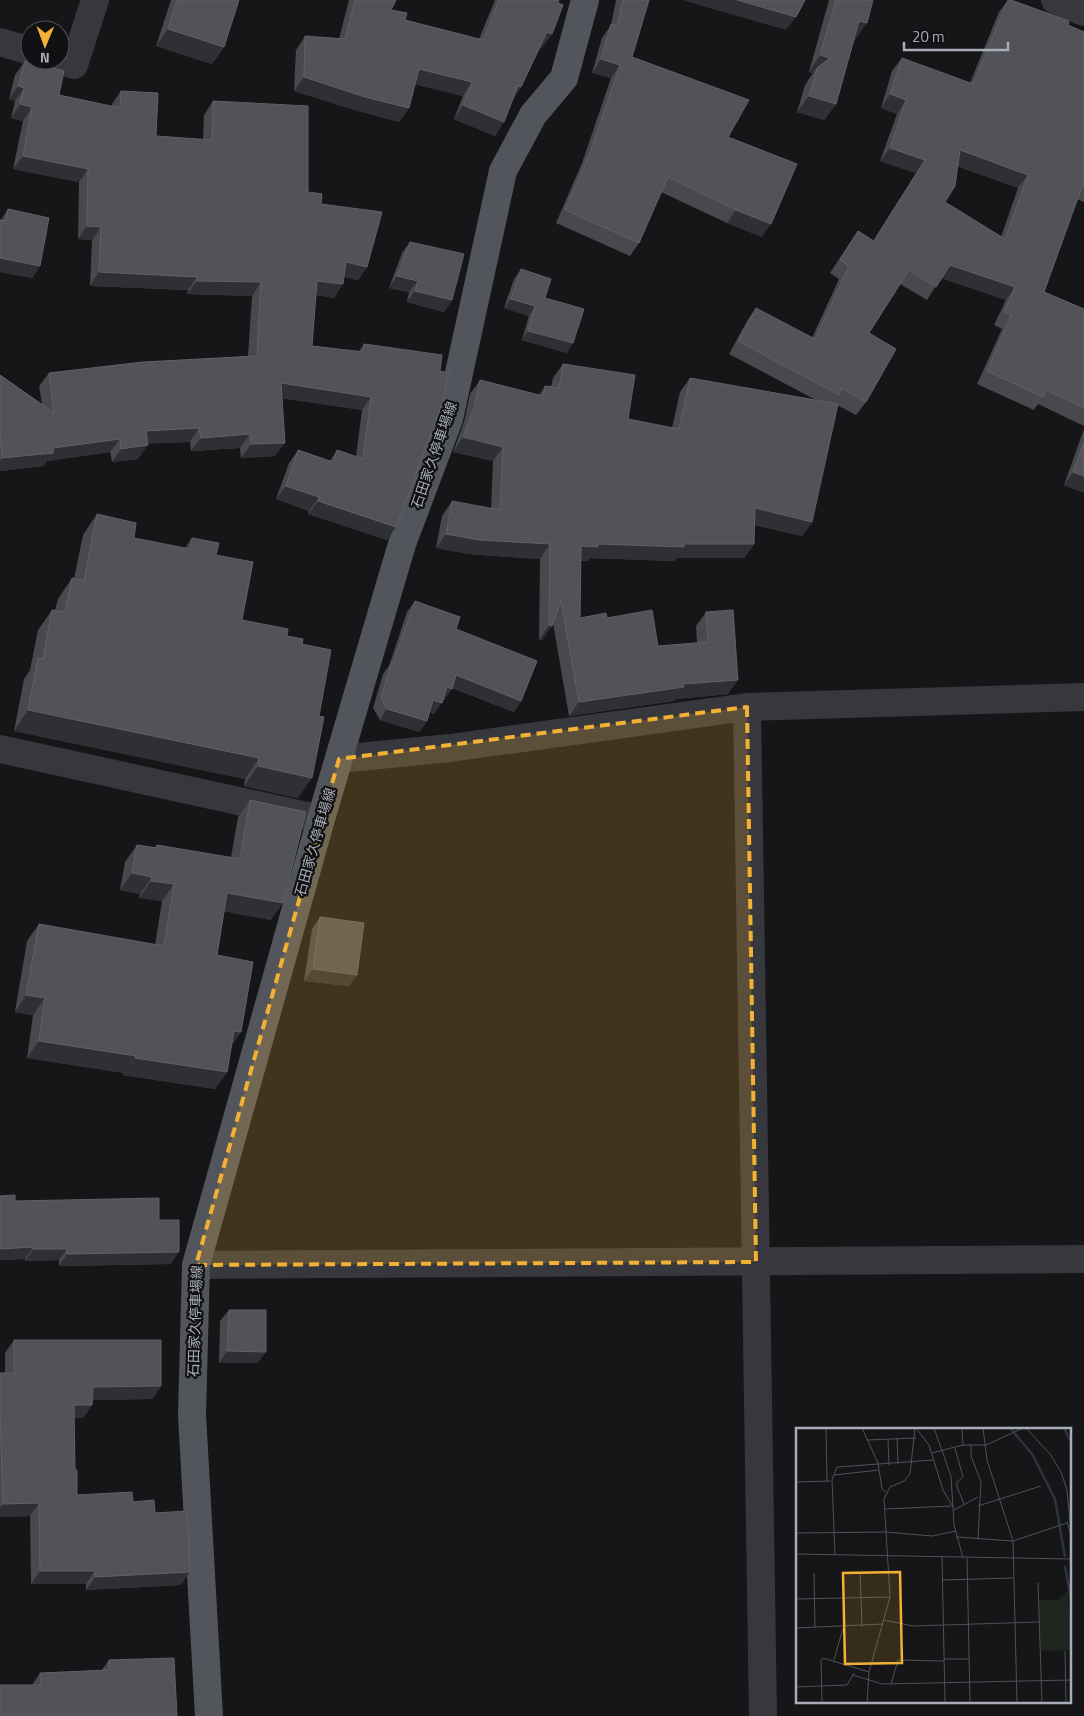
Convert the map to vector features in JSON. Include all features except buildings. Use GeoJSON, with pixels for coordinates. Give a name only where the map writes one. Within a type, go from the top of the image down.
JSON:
{"type":"FeatureCollection","features":[{"type":"Feature","properties":{"kind":"main road","name":"石田家久停車場線"},"geometry":{"type":"LineString","coordinates":[[209,1716],[192,1414],[196,1265],[321,819],[402,544],[448,419],[503,170],[533,115],[564,78],[585,0]]}},
{"type":"Feature","properties":{"kind":"street"},"geometry":{"type":"LineString","coordinates":[[70,64],[74,65],[95,0]]}},
{"type":"Feature","properties":{"kind":"street"},"geometry":{"type":"LineString","coordinates":[[1055,0],[1084,12]]}},
{"type":"Feature","properties":{"kind":"street"},"geometry":{"type":"LineString","coordinates":[[0,42],[20,48]]}},
{"type":"Feature","properties":{"kind":"street"},"geometry":{"type":"LineString","coordinates":[[339,759],[450,748],[747,708],[1084,697]]}},
{"type":"Feature","properties":{"kind":"street"},"geometry":{"type":"LineString","coordinates":[[747,708],[763,1716]]}},
{"type":"Feature","properties":{"kind":"street"},"geometry":{"type":"LineString","coordinates":[[0,749],[321,819]]}},
{"type":"Feature","properties":{"kind":"street"},"geometry":{"type":"LineString","coordinates":[[196,1265],[1084,1259]]}},
{"type":"Feature","properties":{"kind":"highlighted area"},"geometry":{"type":"Polygon","coordinates":[[[747,707],[756,1262],[196,1265],[339,759],[747,707]]]}}]}
